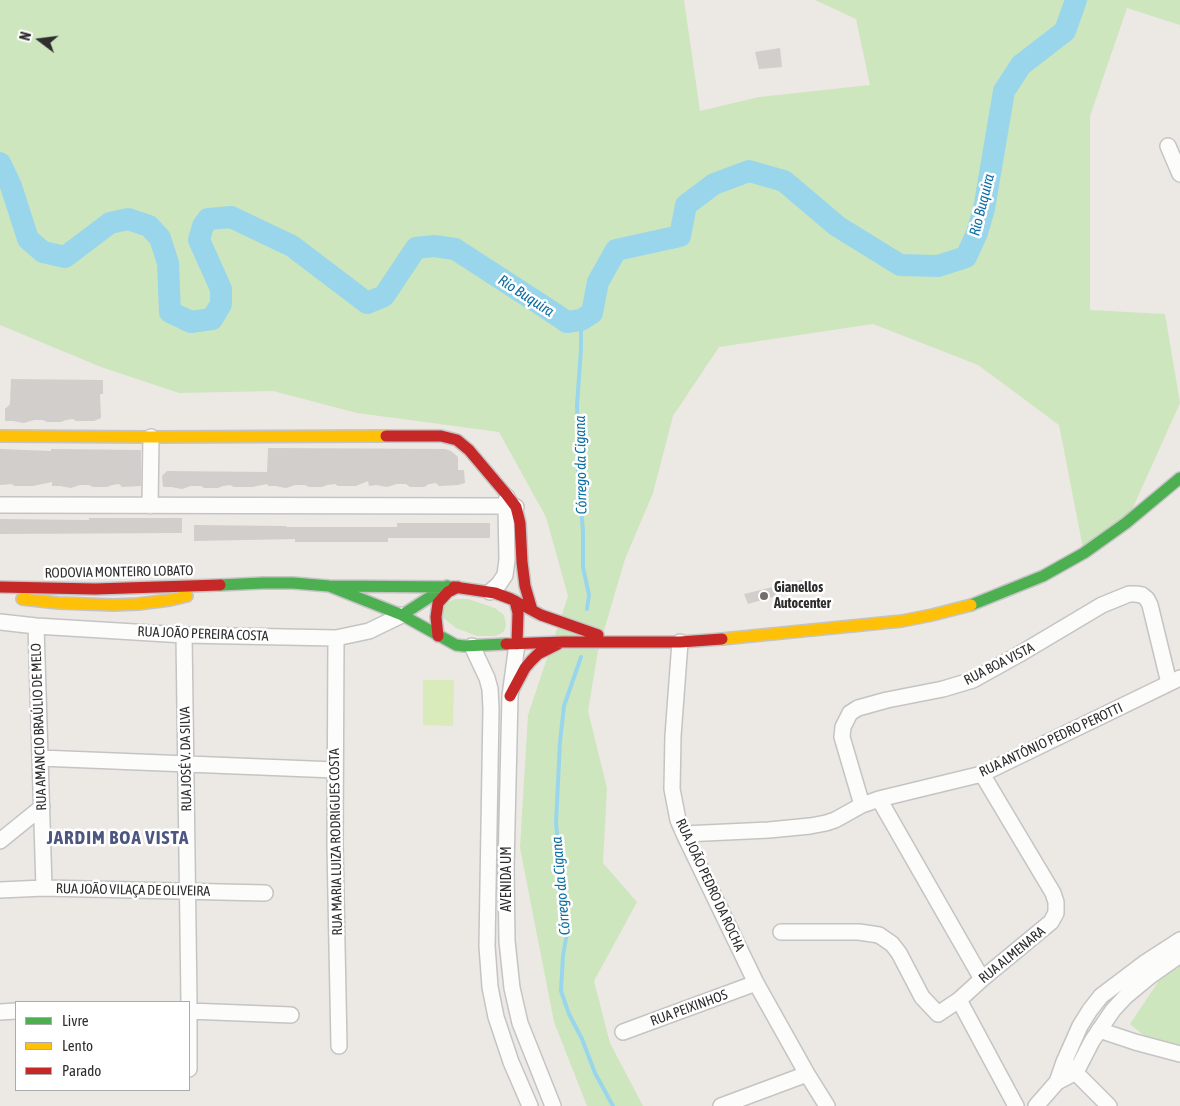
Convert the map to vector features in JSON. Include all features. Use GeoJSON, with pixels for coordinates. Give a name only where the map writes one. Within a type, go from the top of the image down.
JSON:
{"type":"FeatureCollection","features":[{"type":"Feature","properties":{"kind":"main road"},"geometry":{"type":"LineString","coordinates":[[0,436],[441,436],[457,440],[469,450],[510,503],[520,523],[525,586],[532,610]]}},
{"type":"Feature","properties":{"kind":"main road","name":"RODOVIA MONTEIRO LOBATO"},"geometry":{"type":"LineString","coordinates":[[329,586],[402,615],[456,645],[472,646],[614,641],[680,642],[902,621],[966,608],[1043,576],[1084,553],[1126,523],[1180,478]]}},
{"type":"Feature","properties":{"kind":"main road","name":"RODOVIA MONTEIRO LOBATO"},"geometry":{"type":"LineString","coordinates":[[0,587],[95,589],[278,583],[329,586],[452,587],[495,593],[541,615],[614,641]]}},
{"type":"Feature","properties":{"kind":"main road","name":"RODOVIA MONTEIRO LOBATO"},"geometry":{"type":"LineString","coordinates":[[0,597],[58,603],[122,605],[170,600],[238,585]]}},
{"type":"Feature","properties":{"kind":"main road"},"geometry":{"type":"LineString","coordinates":[[402,615],[452,587]]}},
{"type":"Feature","properties":{"kind":"main road"},"geometry":{"type":"LineString","coordinates":[[438,636],[436,617],[438,603],[452,587]]}},
{"type":"Feature","properties":{"kind":"main road"},"geometry":{"type":"LineString","coordinates":[[515,601],[519,621],[517,644]]}},
{"type":"Feature","properties":{"kind":"main road"},"geometry":{"type":"LineString","coordinates":[[510,696],[530,661],[538,654],[563,642]]}},
{"type":"Feature","properties":{"kind":"street"},"geometry":{"type":"LineString","coordinates":[[1168,146],[1180,174]]}},
{"type":"Feature","properties":{"kind":"street"},"geometry":{"type":"LineString","coordinates":[[150,506],[151,437]]}},
{"type":"Feature","properties":{"kind":"street"},"geometry":{"type":"LineString","coordinates":[[0,505],[150,506],[510,503],[505,575],[490,592]]}},
{"type":"Feature","properties":{"kind":"street","name":"RUA BOA VISTA"},"geometry":{"type":"LineString","coordinates":[[862,805],[842,737],[843,727],[850,712],[887,700],[942,689],[973,680],[1094,609],[1129,594],[1142,595],[1147,599],[1174,680]]}},
{"type":"Feature","properties":{"kind":"street","name":"RUA JOÃO PEREIRA COSTA"},"geometry":{"type":"LineString","coordinates":[[0,622],[184,635],[336,638],[368,631],[402,615]]}},
{"type":"Feature","properties":{"kind":"street","name":"RUA AMANCIO BRAÚLIO DE MELO"},"geometry":{"type":"LineString","coordinates":[[36,626],[44,888]]}},
{"type":"Feature","properties":{"kind":"street","name":"RUA JOSÉ V. DA SILVA"},"geometry":{"type":"LineString","coordinates":[[184,635],[189,1001]]}},
{"type":"Feature","properties":{"kind":"street","name":"RUA MARIA LUIZA RODRIGUES COSTA"},"geometry":{"type":"LineString","coordinates":[[336,638],[335,846],[339,1046]]}},
{"type":"Feature","properties":{"kind":"street","name":"RUA JOÃO PEDRO DA ROCHA"},"geometry":{"type":"LineString","coordinates":[[680,642],[672,789],[678,820],[756,983],[827,1106]]}},
{"type":"Feature","properties":{"kind":"street","name":"AVENIDA UM"},"geometry":{"type":"LineString","coordinates":[[517,644],[510,696],[506,868],[507,941],[512,988],[520,1023],[553,1106]]}},
{"type":"Feature","properties":{"kind":"street"},"geometry":{"type":"LineString","coordinates":[[472,646],[490,689],[487,946],[490,987],[496,1017],[530,1106]]}},
{"type":"Feature","properties":{"kind":"street","name":"RUA ANTÔNIO PEDRO PEROTTI"},"geometry":{"type":"LineString","coordinates":[[684,834],[769,830],[826,823],[862,805],[879,799],[982,774],[1174,680]]}},
{"type":"Feature","properties":{"kind":"street"},"geometry":{"type":"LineString","coordinates":[[40,758],[335,770]]}},
{"type":"Feature","properties":{"kind":"street","name":"RUA ALMENARA"},"geometry":{"type":"LineString","coordinates":[[781,932],[858,932],[879,935],[892,944],[899,953],[922,997],[938,1014],[959,1000],[1051,922],[1056,913],[1056,902],[1053,893],[982,774]]}},
{"type":"Feature","properties":{"kind":"street"},"geometry":{"type":"LineString","coordinates":[[879,799],[982,979]]}},
{"type":"Feature","properties":{"kind":"street"},"geometry":{"type":"LineString","coordinates":[[0,841],[42,807]]}},
{"type":"Feature","properties":{"kind":"street","name":"RUA JOÃO VILAÇA DE OLIVEIRA"},"geometry":{"type":"LineString","coordinates":[[0,890],[44,888],[265,893]]}},
{"type":"Feature","properties":{"kind":"street"},"geometry":{"type":"LineString","coordinates":[[1070,1067],[1080,1026],[1101,996],[1146,962],[1180,940]]}},
{"type":"Feature","properties":{"kind":"street"},"geometry":{"type":"LineString","coordinates":[[1036,1106],[1058,1082],[1113,1010],[1126,996],[1180,955]]}},
{"type":"Feature","properties":{"kind":"street","name":"RUA PEIXINHOS"},"geometry":{"type":"LineString","coordinates":[[623,1032],[756,983]]}},
{"type":"Feature","properties":{"kind":"street"},"geometry":{"type":"LineString","coordinates":[[959,1000],[1016,1106]]}},
{"type":"Feature","properties":{"kind":"street"},"geometry":{"type":"LineString","coordinates":[[0,1012],[15,1011]]}},
{"type":"Feature","properties":{"kind":"street"},"geometry":{"type":"LineString","coordinates":[[190,1011],[291,1015]]}},
{"type":"Feature","properties":{"kind":"street"},"geometry":{"type":"LineString","coordinates":[[1099,1030],[1180,1054]]}},
{"type":"Feature","properties":{"kind":"street"},"geometry":{"type":"LineString","coordinates":[[1070,1067],[1109,1106]]}},
{"type":"Feature","properties":{"kind":"street"},"geometry":{"type":"LineString","coordinates":[[721,1106],[807,1074]]}},
{"type":"Feature","properties":{"kind":"green space"},"geometry":{"type":"Polygon","coordinates":[[[0,0],[684,0],[700,111],[759,97],[870,85],[856,19],[815,0],[1180,0],[1180,25],[1127,8],[1090,116],[1090,310],[1165,314],[1180,403],[1126,523],[1084,553],[1059,425],[978,365],[873,324],[719,347],[673,416],[653,493],[625,559],[598,651],[588,711],[607,788],[603,863],[637,902],[594,981],[610,1043],[643,1106],[587,1106],[554,1022],[520,848],[528,715],[568,596],[546,517],[499,432],[357,413],[273,391],[179,393],[101,367],[0,325],[0,0]]]}},
{"type":"Feature","properties":{"kind":"green space"},"geometry":{"type":"Polygon","coordinates":[[[454,599],[468,599],[495,608],[504,615],[506,625],[504,631],[495,636],[477,636],[456,628],[442,617],[444,605],[454,599]]]}},
{"type":"Feature","properties":{"kind":"green space"},"geometry":{"type":"Polygon","coordinates":[[[423,680],[454,680],[453,726],[423,725],[423,680]]]}},
{"type":"Feature","properties":{"kind":"green space"},"geometry":{"type":"Polygon","coordinates":[[[1180,965],[1180,1049],[1148,1039],[1130,1024],[1160,979],[1180,965]]]}},
{"type":"Feature","properties":{"kind":"building"},"geometry":{"type":"Polygon","coordinates":[[[780,48],[782,67],[759,69],[755,52],[780,48]]]}},
{"type":"Feature","properties":{"kind":"building"},"geometry":{"type":"Polygon","coordinates":[[[11,379],[103,380],[103,394],[100,394],[101,418],[94,421],[76,421],[73,419],[61,422],[47,422],[34,420],[24,423],[5,421],[5,409],[10,404],[11,379]]]}},
{"type":"Feature","properties":{"kind":"building"},"geometry":{"type":"Polygon","coordinates":[[[268,448],[445,449],[458,457],[458,470],[464,470],[465,483],[439,486],[436,483],[424,487],[410,487],[406,484],[387,487],[369,486],[368,481],[356,486],[338,486],[335,484],[322,487],[295,485],[286,488],[268,486],[267,484],[252,487],[234,487],[230,485],[218,488],[204,488],[201,486],[191,486],[182,489],[163,487],[162,476],[167,471],[267,472],[268,448]]]}},
{"type":"Feature","properties":{"kind":"building"},"geometry":{"type":"Polygon","coordinates":[[[0,449],[51,451],[51,449],[141,450],[141,486],[122,487],[119,484],[107,487],[93,487],[80,485],[71,488],[52,486],[52,482],[33,486],[0,485],[0,449]]]}},
{"type":"Feature","properties":{"kind":"building"},"geometry":{"type":"Polygon","coordinates":[[[89,518],[182,518],[182,533],[0,534],[0,519],[89,520],[89,518]]]}},
{"type":"Feature","properties":{"kind":"building"},"geometry":{"type":"Polygon","coordinates":[[[397,523],[490,523],[490,538],[388,538],[388,542],[295,542],[295,539],[194,541],[194,525],[397,527],[397,523]]]}},
{"type":"Feature","properties":{"kind":"building"},"geometry":{"type":"Polygon","coordinates":[[[802,580],[804,588],[748,604],[744,594],[802,580]]]}},
{"type":"Feature","properties":{"kind":"waterway","name":"Rio Buquira"},"geometry":{"type":"LineString","coordinates":[[0,163],[11,186],[28,239],[43,252],[65,257],[110,223],[128,219],[149,226],[160,238],[168,263],[170,312],[191,322],[212,319],[221,304],[221,289],[199,240],[203,226],[208,219],[231,217],[292,246],[367,303],[384,296],[416,248],[434,246],[455,249],[567,322],[581,320],[592,313],[598,282],[616,250],[680,236],[686,205],[714,184],[749,171],[784,181],[837,226],[900,265],[938,266],[966,257],[977,233],[984,209],[1004,91],[1021,65],[1065,31],[1076,0]]}},
{"type":"Feature","properties":{"kind":"waterway","name":"Córrego da Cigana"},"geometry":{"type":"LineString","coordinates":[[581,320],[577,405],[578,469],[583,532],[583,567],[589,595],[587,609]]}},
{"type":"Feature","properties":{"kind":"waterway","name":"Córrego da Cigana"},"geometry":{"type":"LineString","coordinates":[[581,657],[564,706],[560,742],[556,823],[568,928],[563,955],[561,991],[595,1073],[613,1106]]}},
{"type":"Feature","properties":{"kind":"traffic: fast"},"geometry":{"type":"LineString","coordinates":[[971,605],[1043,576],[1084,553],[1126,523],[1180,478]]}},
{"type":"Feature","properties":{"kind":"traffic: fast"},"geometry":{"type":"LineString","coordinates":[[220,585],[293,583],[329,586],[454,587]]}},
{"type":"Feature","properties":{"kind":"traffic: fast"},"geometry":{"type":"LineString","coordinates":[[329,586],[402,615],[456,645],[506,644]]}},
{"type":"Feature","properties":{"kind":"traffic: fast"},"geometry":{"type":"LineString","coordinates":[[402,615],[447,586]]}},
{"type":"Feature","properties":{"kind":"traffic: slow"},"geometry":{"type":"LineString","coordinates":[[0,436],[386,436]]}},
{"type":"Feature","properties":{"kind":"traffic: slow"},"geometry":{"type":"LineString","coordinates":[[22,599],[58,603],[114,605],[138,604],[187,596]]}},
{"type":"Feature","properties":{"kind":"traffic: slow"},"geometry":{"type":"LineString","coordinates":[[722,639],[902,621],[971,605]]}},
{"type":"Feature","properties":{"kind":"traffic: jam"},"geometry":{"type":"LineString","coordinates":[[386,436],[441,436],[457,440],[469,450],[507,495],[516,507],[520,523],[525,586],[532,610]]}},
{"type":"Feature","properties":{"kind":"traffic: jam"},"geometry":{"type":"LineString","coordinates":[[0,587],[95,589],[220,585]]}},
{"type":"Feature","properties":{"kind":"traffic: jam"},"geometry":{"type":"LineString","coordinates":[[454,587],[495,593],[541,615],[598,635]]}},
{"type":"Feature","properties":{"kind":"traffic: jam"},"geometry":{"type":"LineString","coordinates":[[438,636],[436,617],[438,603],[448,592],[458,587]]}},
{"type":"Feature","properties":{"kind":"traffic: jam"},"geometry":{"type":"LineString","coordinates":[[515,601],[518,613],[517,644]]}},
{"type":"Feature","properties":{"kind":"traffic: jam"},"geometry":{"type":"LineString","coordinates":[[506,644],[680,642],[722,639]]}},
{"type":"Feature","properties":{"kind":"traffic: jam"},"geometry":{"type":"LineString","coordinates":[[510,696],[525,668],[531,661],[538,654],[558,644]]}},
{"type":"Feature","properties":{"kind":"place","name":"Gianellos Autocenter"},"geometry":{"type":"Point","coordinates":[764,596]}},
{"type":"Feature","properties":{"kind":"district","name":"JARDIM BOA VISTA"},"geometry":{"type":"Point","coordinates":[118,838]}}]}
